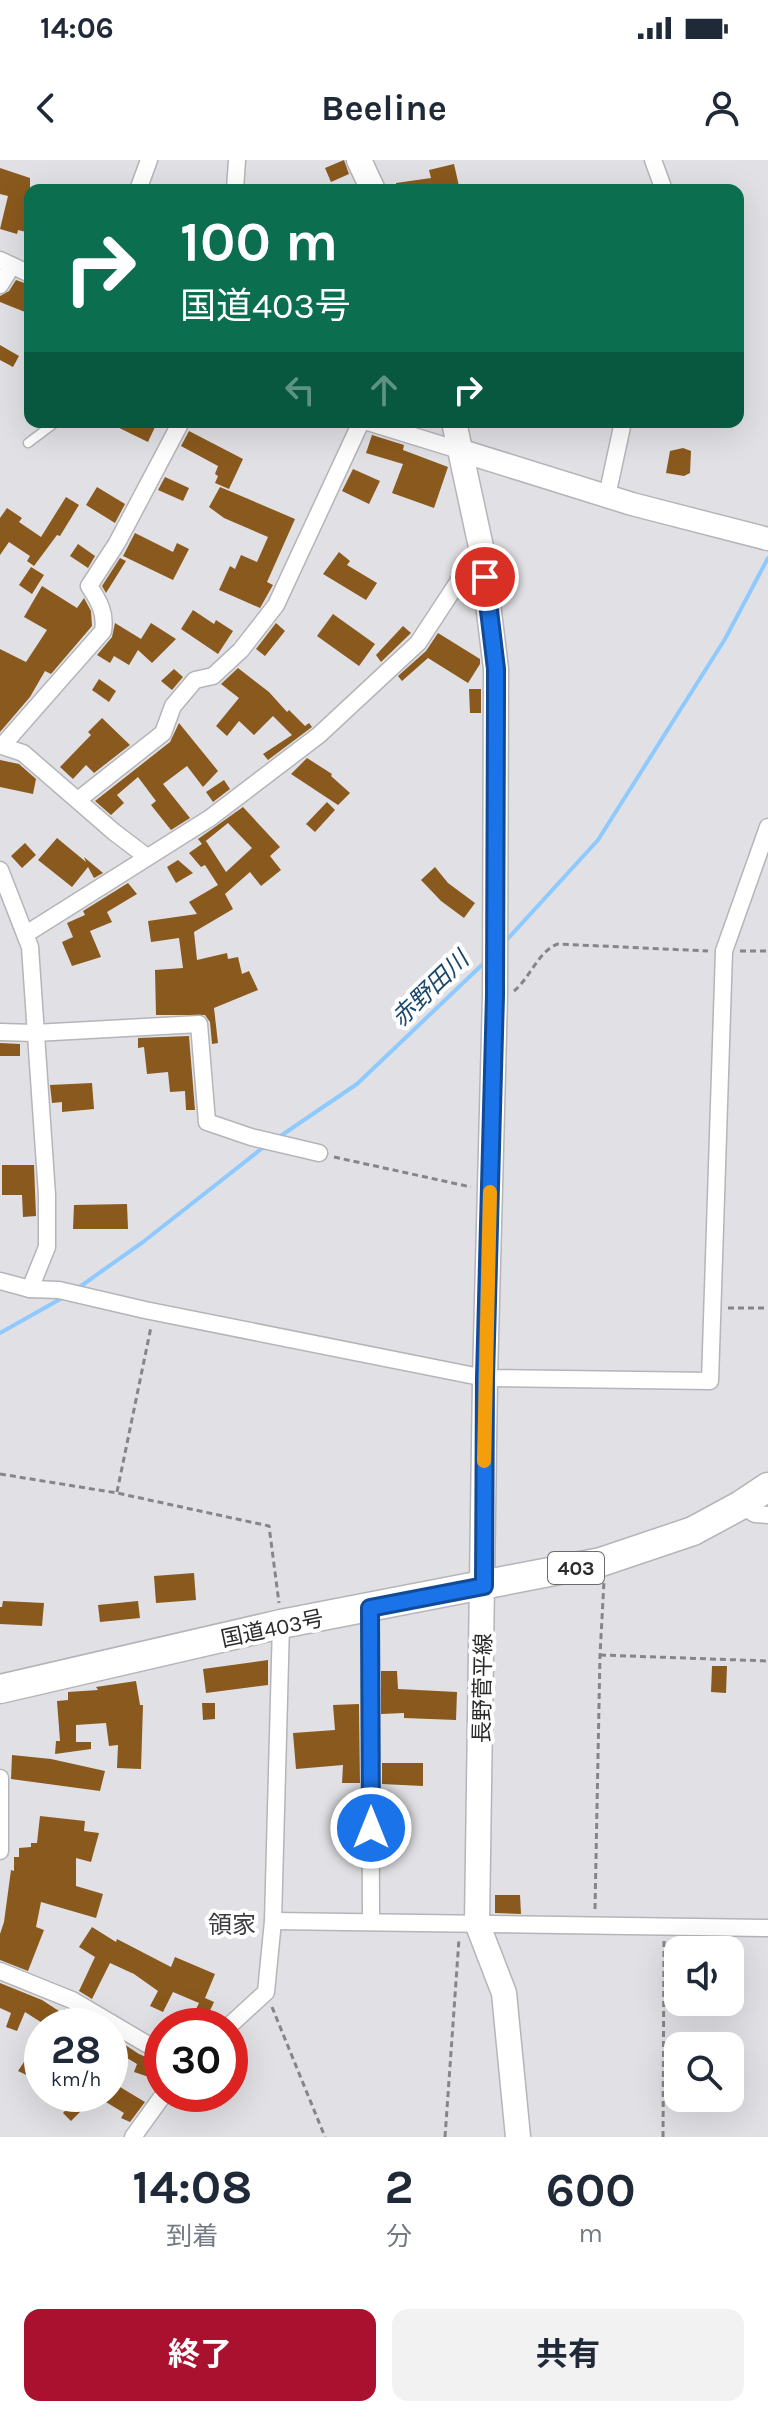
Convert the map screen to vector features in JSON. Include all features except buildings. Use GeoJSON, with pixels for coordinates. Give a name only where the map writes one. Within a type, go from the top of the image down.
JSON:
{"type":"FeatureCollection","features":[{"type":"Feature","properties":{"kind":"highway","name":"国道403号"},"geometry":{"type":"LineString","coordinates":[[0,1689],[281,1624],[601,1562],[693,1531],[768,1487]]}},
{"type":"Feature","properties":{"kind":"main road"},"geometry":{"type":"LineString","coordinates":[[359,160],[370,184]]}},
{"type":"Feature","properties":{"kind":"main road","name":"長野菅平線"},"geometry":{"type":"LineString","coordinates":[[456,428],[481,547],[496,669],[495,990],[485,1378],[484,1586],[469,1923],[504,1993],[518,2137]]}},
{"type":"Feature","properties":{"kind":"street"},"geometry":{"type":"LineString","coordinates":[[140,184],[149,160]]}},
{"type":"Feature","properties":{"kind":"street"},"geometry":{"type":"LineString","coordinates":[[235,184],[237,160]]}},
{"type":"Feature","properties":{"kind":"street"},"geometry":{"type":"LineString","coordinates":[[653,160],[662,184]]}},
{"type":"Feature","properties":{"kind":"street"},"geometry":{"type":"LineString","coordinates":[[0,285],[6,263]]}},
{"type":"Feature","properties":{"kind":"street"},"geometry":{"type":"LineString","coordinates":[[147,857],[23,753],[1,746],[103,631],[105,619],[89,586],[117,543],[178,428]]}},
{"type":"Feature","properties":{"kind":"street"},"geometry":{"type":"LineString","coordinates":[[78,800],[163,733],[173,706],[195,680],[213,676],[223,667],[241,650],[276,605],[358,428]]}},
{"type":"Feature","properties":{"kind":"street"},"geometry":{"type":"LineString","coordinates":[[387,428],[607,496],[736,533],[768,539]]}},
{"type":"Feature","properties":{"kind":"street"},"geometry":{"type":"LineString","coordinates":[[607,496],[622,428]]}},
{"type":"Feature","properties":{"kind":"street"},"geometry":{"type":"LineString","coordinates":[[26,934],[210,818],[319,735],[418,643],[481,547]]}},
{"type":"Feature","properties":{"kind":"street"},"geometry":{"type":"LineString","coordinates":[[0,1281],[30,1289],[59,1290],[485,1378],[710,1381],[724,951],[768,827]]}},
{"type":"Feature","properties":{"kind":"street"},"geometry":{"type":"LineString","coordinates":[[0,870],[30,947],[47,1195],[47,1247],[30,1289]]}},
{"type":"Feature","properties":{"kind":"street"},"geometry":{"type":"LineString","coordinates":[[0,1032],[35,1033],[199,1024],[207,1122],[251,1137],[319,1153]]}},
{"type":"Feature","properties":{"kind":"street"},"geometry":{"type":"LineString","coordinates":[[741,1505],[755,1514],[768,1515]]}},
{"type":"Feature","properties":{"kind":"street"},"geometry":{"type":"LineString","coordinates":[[370,1608],[371,1922]]}},
{"type":"Feature","properties":{"kind":"street"},"geometry":{"type":"LineString","coordinates":[[248,2009],[266,1992],[273,1921],[281,1624]]}},
{"type":"Feature","properties":{"kind":"street"},"geometry":{"type":"LineString","coordinates":[[0,1778],[0,1851]]}},
{"type":"Feature","properties":{"kind":"street"},"geometry":{"type":"LineString","coordinates":[[273,1921],[768,1928]]}},
{"type":"Feature","properties":{"kind":"street"},"geometry":{"type":"LineString","coordinates":[[0,1971],[72,2000],[144,2042]]}},
{"type":"Feature","properties":{"kind":"street"},"geometry":{"type":"LineString","coordinates":[[133,2137],[151,2112]]}},
{"type":"Feature","properties":{"kind":"lane"},"geometry":{"type":"LineString","coordinates":[[28,443],[48,428]]}},
{"type":"Feature","properties":{"kind":"path"},"geometry":{"type":"LineString","coordinates":[[495,990],[515,990],[527,980],[549,947],[558,944],[768,951]]}},
{"type":"Feature","properties":{"kind":"path"},"geometry":{"type":"LineString","coordinates":[[319,1153],[490,1191]]}},
{"type":"Feature","properties":{"kind":"path"},"geometry":{"type":"LineString","coordinates":[[712,1308],[768,1308]]}},
{"type":"Feature","properties":{"kind":"path"},"geometry":{"type":"LineString","coordinates":[[117,1493],[149,1311]]}},
{"type":"Feature","properties":{"kind":"path"},"geometry":{"type":"LineString","coordinates":[[0,1474],[117,1493],[269,1526],[281,1624]]}},
{"type":"Feature","properties":{"kind":"path"},"geometry":{"type":"LineString","coordinates":[[594,1925],[604,1581]]}},
{"type":"Feature","properties":{"kind":"path"},"geometry":{"type":"LineString","coordinates":[[600,1655],[768,1661]]}},
{"type":"Feature","properties":{"kind":"path"},"geometry":{"type":"LineString","coordinates":[[445,2137],[456,1957],[469,1923]]}},
{"type":"Feature","properties":{"kind":"path"},"geometry":{"type":"LineString","coordinates":[[663,2137],[664,1926]]}},
{"type":"Feature","properties":{"kind":"path"},"geometry":{"type":"LineString","coordinates":[[266,1992],[325,2137]]}},
{"type":"Feature","properties":{"kind":"waterway","name":"赤野田川"},"geometry":{"type":"LineString","coordinates":[[503,944],[598,840],[725,639],[768,558]]}},
{"type":"Feature","properties":{"kind":"waterway","name":"赤野田川"},"geometry":{"type":"LineString","coordinates":[[276,1139],[357,1084],[485,962]]}},
{"type":"Feature","properties":{"kind":"waterway","name":"赤野田川"},"geometry":{"type":"LineString","coordinates":[[78,1288],[143,1242],[265,1146]]}},
{"type":"Feature","properties":{"kind":"waterway","name":"赤野田川"},"geometry":{"type":"LineString","coordinates":[[0,1333],[64,1297]]}},
{"type":"Feature","properties":{"kind":"slow traffic"},"geometry":{"type":"LineString","coordinates":[[484,1461],[490,1192]]}},
{"type":"Feature","properties":{"kind":"district","name":"領家"},"geometry":{"type":"Point","coordinates":[232,1925]}},
{"type":"Feature","properties":{"kind":"route"},"geometry":{"type":"LineString","coordinates":[[371,1828],[370,1608],[484,1586],[485,1378],[495,995],[496,699],[496,669],[485,577]]}}]}
